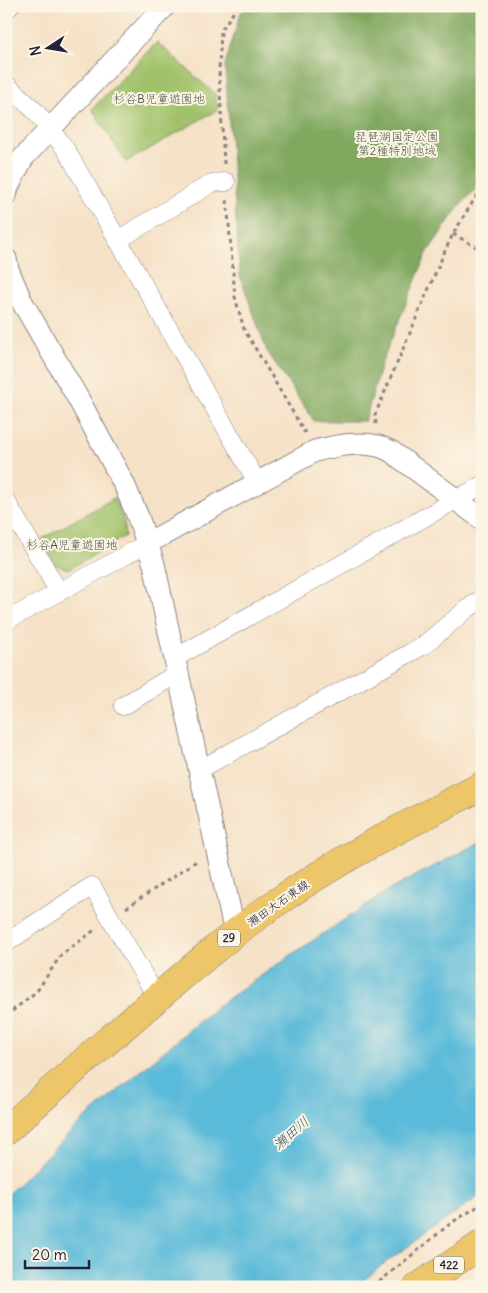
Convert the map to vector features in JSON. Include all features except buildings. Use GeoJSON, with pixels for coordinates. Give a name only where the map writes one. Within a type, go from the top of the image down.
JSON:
{"type":"FeatureCollection","features":[{"type":"Feature","properties":{"kind":"main road","name":"瀬田大石東線"},"geometry":{"type":"LineString","coordinates":[[6,1131],[213,950],[266,910],[325,871],[412,822],[482,786]]}},
{"type":"Feature","properties":{"kind":"main road","name":"422"},"geometry":{"type":"LineString","coordinates":[[418,1287],[482,1244]]}},
{"type":"Feature","properties":{"kind":"street"},"geometry":{"type":"LineString","coordinates":[[6,10],[10,6]]}},
{"type":"Feature","properties":{"kind":"street"},"geometry":{"type":"LineString","coordinates":[[6,195],[8,187],[23,158],[165,6]]}},
{"type":"Feature","properties":{"kind":"street"},"geometry":{"type":"LineString","coordinates":[[6,84],[35,111],[66,148],[257,482]]}},
{"type":"Feature","properties":{"kind":"street"},"geometry":{"type":"LineString","coordinates":[[118,240],[212,183],[226,182]]}},
{"type":"Feature","properties":{"kind":"street"},"geometry":{"type":"LineString","coordinates":[[6,259],[8,269],[21,300],[124,484],[148,543],[235,933]]}},
{"type":"Feature","properties":{"kind":"street"},"geometry":{"type":"LineString","coordinates":[[6,621],[315,451],[335,446],[357,444],[378,446],[392,452],[482,519]]}},
{"type":"Feature","properties":{"kind":"street"},"geometry":{"type":"LineString","coordinates":[[123,706],[176,666],[482,485]]}},
{"type":"Feature","properties":{"kind":"street"},"geometry":{"type":"LineString","coordinates":[[6,501],[59,592]]}},
{"type":"Feature","properties":{"kind":"street"},"geometry":{"type":"LineString","coordinates":[[199,770],[424,645],[482,599]]}},
{"type":"Feature","properties":{"kind":"street"},"geometry":{"type":"LineString","coordinates":[[6,943],[92,886],[157,998]]}},
{"type":"Feature","properties":{"kind":"path"},"geometry":{"type":"LineString","coordinates":[[238,6],[221,30],[219,71],[235,297],[244,329],[315,451]]}},
{"type":"Feature","properties":{"kind":"path"},"geometry":{"type":"LineString","coordinates":[[378,446],[376,414],[453,234],[478,195],[482,193]]}},
{"type":"Feature","properties":{"kind":"path"},"geometry":{"type":"LineString","coordinates":[[453,234],[482,250]]}},
{"type":"Feature","properties":{"kind":"path"},"geometry":{"type":"LineString","coordinates":[[373,1287],[451,1223],[482,1204]]}},
{"type":"Feature","properties":{"kind":"green space","name":"琵琶湖国定公園 第2種特別地域"},"geometry":{"type":"Polygon","coordinates":[[[249,6],[482,6],[482,182],[457,209],[427,253],[381,364],[365,421],[314,421],[267,351],[240,276],[225,65],[241,12],[249,6]]]}},
{"type":"Feature","properties":{"kind":"green space","name":"杉谷B児童遊園地"},"geometry":{"type":"Polygon","coordinates":[[[157,42],[216,95],[217,110],[126,162],[92,109],[157,42]]]}},
{"type":"Feature","properties":{"kind":"green space","name":"杉谷A児童遊園地"},"geometry":{"type":"Polygon","coordinates":[[[114,498],[124,521],[125,536],[69,569],[55,565],[42,539],[114,498]]]}},
{"type":"Feature","properties":{"kind":"water","name":"瀬田川"},"geometry":{"type":"Polygon","coordinates":[[[482,841],[482,1194],[382,1265],[356,1287],[6,1287],[6,1196],[80,1123],[216,1007],[389,890],[482,841]]]}}]}
